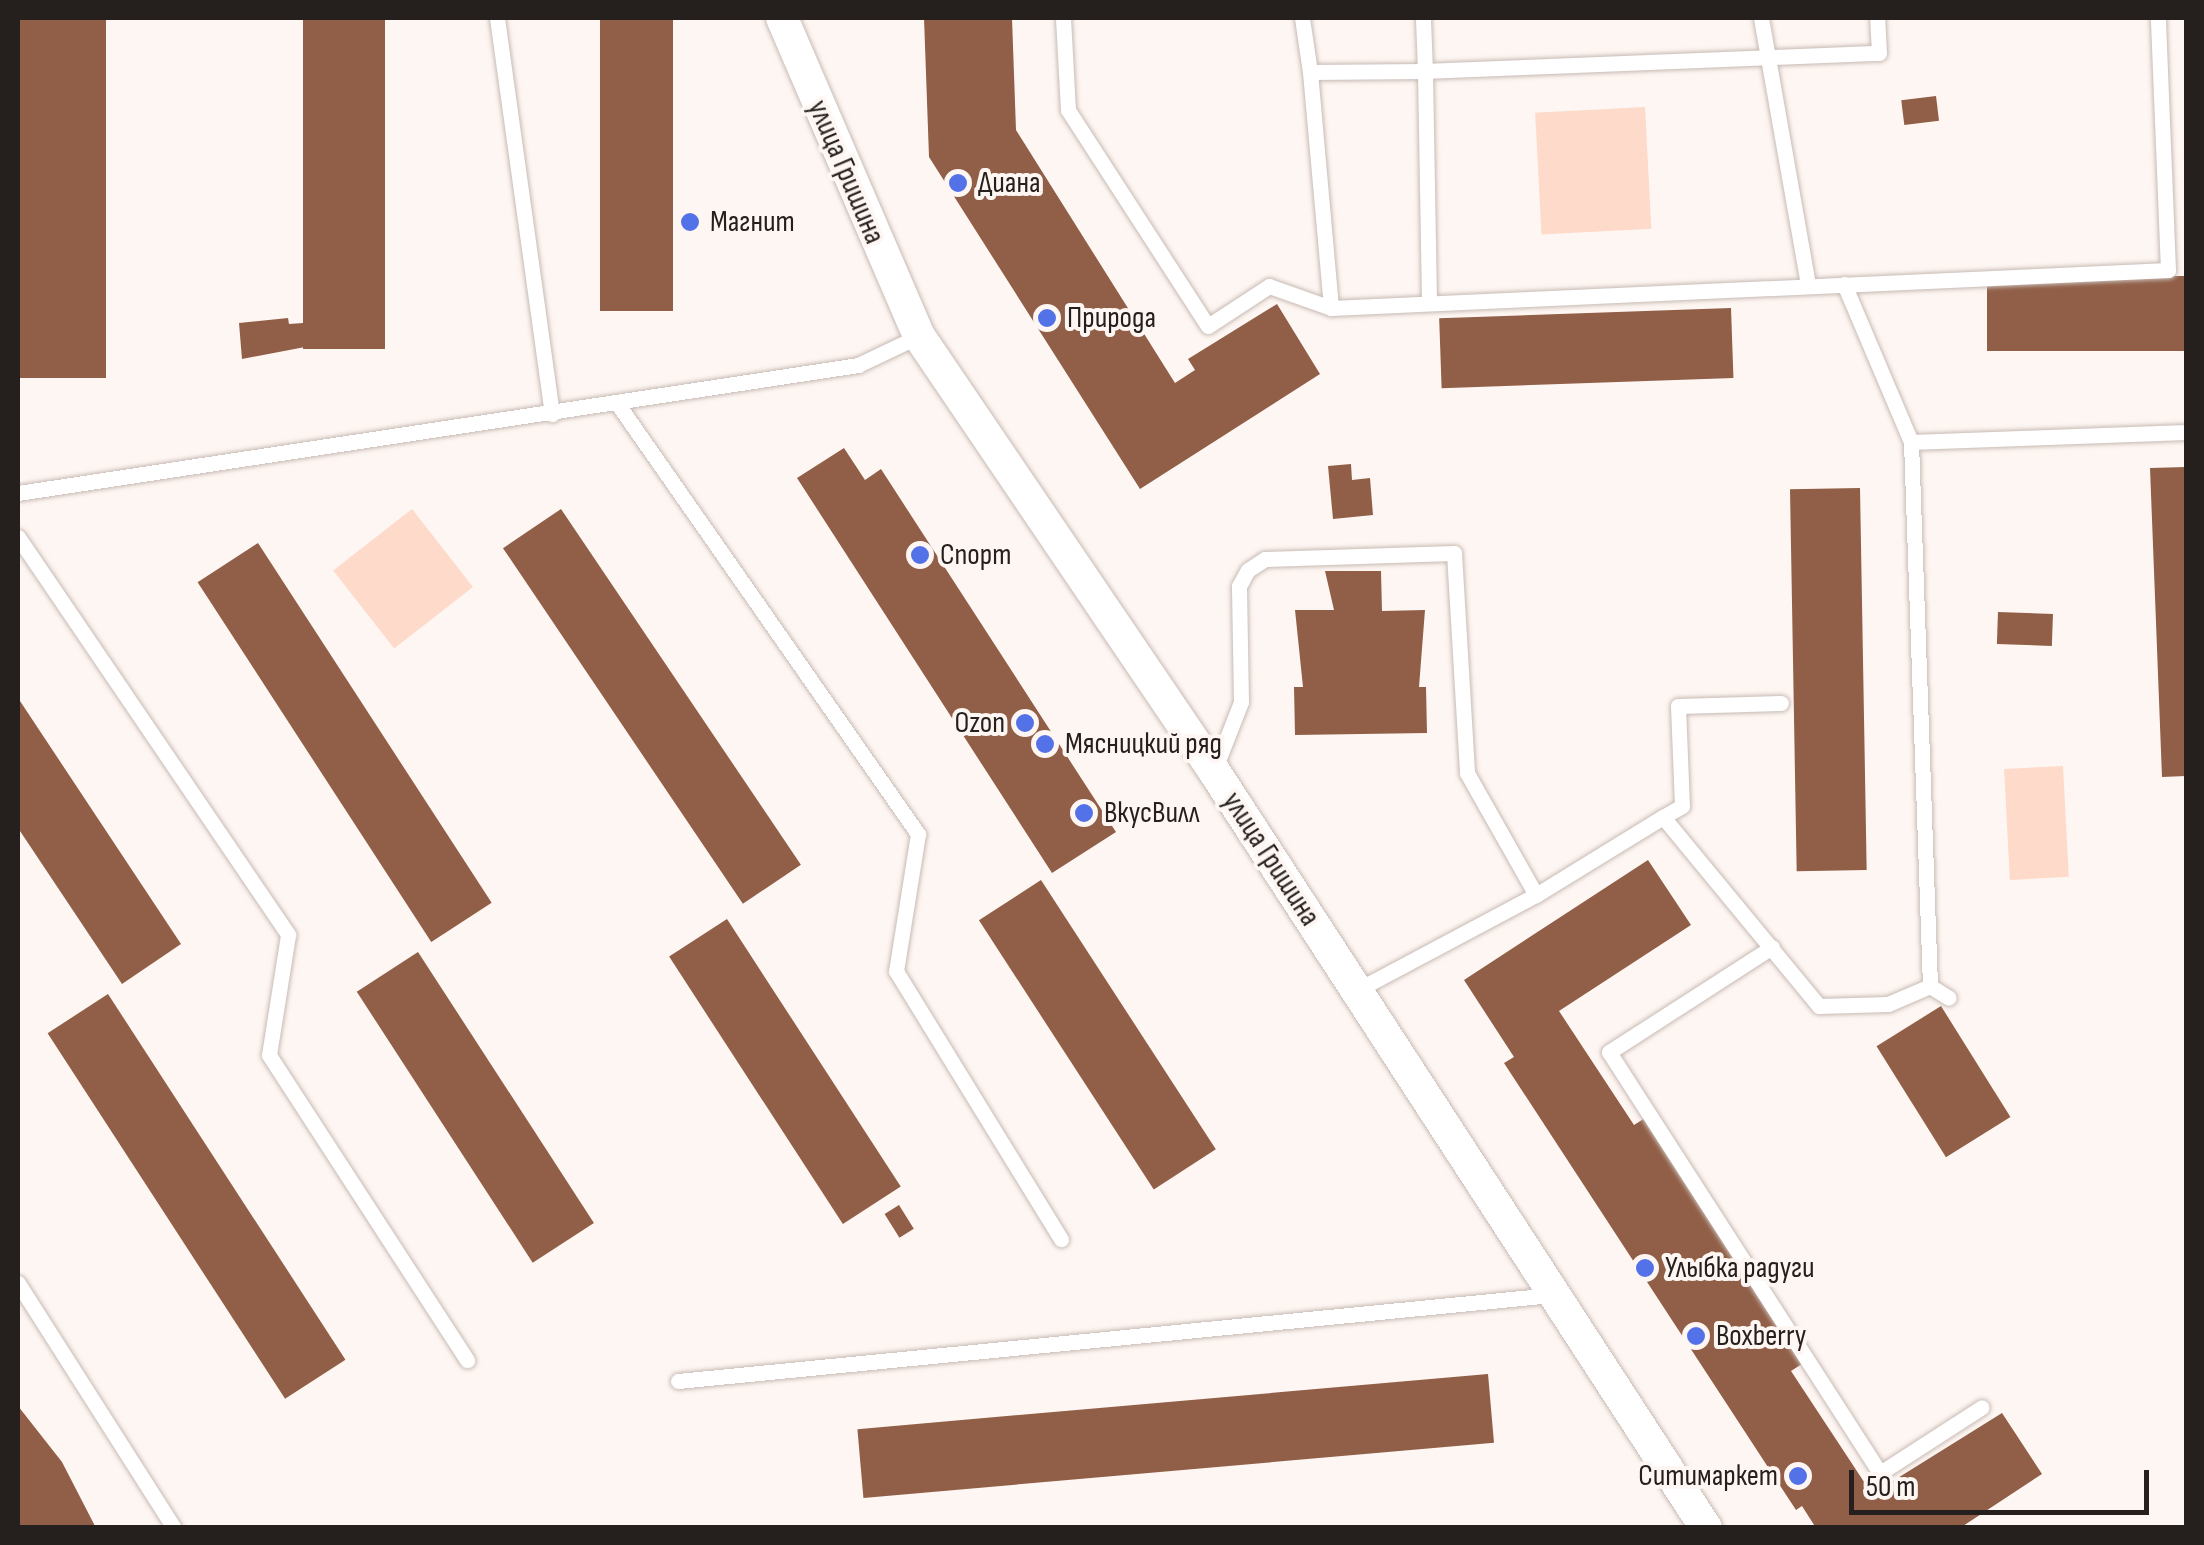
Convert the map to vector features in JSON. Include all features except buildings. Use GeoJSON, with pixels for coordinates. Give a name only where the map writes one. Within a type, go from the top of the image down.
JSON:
{"type":"FeatureCollection","features":[{"type":"Feature","properties":{"kind":"street","name":"улица Гришина"},"geometry":{"type":"LineString","coordinates":[[782,18],[919,336],[1214,771],[1706,1528]]}},
{"type":"Feature","properties":{"kind":"lane"},"geometry":{"type":"LineString","coordinates":[[497,18],[552,414]]}},
{"type":"Feature","properties":{"kind":"lane"},"geometry":{"type":"LineString","coordinates":[[1064,18],[1068,110],[1208,326],[1269,286],[1332,308],[2168,270],[2158,18]]}},
{"type":"Feature","properties":{"kind":"lane"},"geometry":{"type":"LineString","coordinates":[[1302,18],[1332,308]]}},
{"type":"Feature","properties":{"kind":"lane"},"geometry":{"type":"LineString","coordinates":[[1423,18],[1429,301]]}},
{"type":"Feature","properties":{"kind":"lane"},"geometry":{"type":"LineString","coordinates":[[1760,18],[1762,54],[1808,285]]}},
{"type":"Feature","properties":{"kind":"lane"},"geometry":{"type":"LineString","coordinates":[[1310,72],[1426,72],[1762,54],[1879,54],[1877,18]]}},
{"type":"Feature","properties":{"kind":"lane"},"geometry":{"type":"LineString","coordinates":[[1844,284],[1911,442],[1930,986]]}},
{"type":"Feature","properties":{"kind":"lane"},"geometry":{"type":"LineString","coordinates":[[18,493],[858,365],[919,336]]}},
{"type":"Feature","properties":{"kind":"lane"},"geometry":{"type":"LineString","coordinates":[[618,404],[918,834],[896,971],[1061,1240]]}},
{"type":"Feature","properties":{"kind":"lane"},"geometry":{"type":"LineString","coordinates":[[1911,442],[2186,432]]}},
{"type":"Feature","properties":{"kind":"lane"},"geometry":{"type":"LineString","coordinates":[[18,537],[288,935],[269,1055],[467,1360]]}},
{"type":"Feature","properties":{"kind":"lane"},"geometry":{"type":"LineString","coordinates":[[1214,771],[1241,702],[1239,586],[1248,570],[1264,559],[1454,553],[1468,773],[1536,895]]}},
{"type":"Feature","properties":{"kind":"lane"},"geometry":{"type":"LineString","coordinates":[[1357,990],[1536,895],[1682,806],[1678,706],[1781,703]]}},
{"type":"Feature","properties":{"kind":"lane"},"geometry":{"type":"LineString","coordinates":[[1664,817],[1820,1006],[1888,1004],[1930,986]]}},
{"type":"Feature","properties":{"kind":"lane"},"geometry":{"type":"LineString","coordinates":[[1772,947],[1609,1052],[1880,1473],[1982,1407]]}},
{"type":"Feature","properties":{"kind":"lane"},"geometry":{"type":"LineString","coordinates":[[1930,986],[1949,998]]}},
{"type":"Feature","properties":{"kind":"lane"},"geometry":{"type":"LineString","coordinates":[[18,1284],[174,1528]]}},
{"type":"Feature","properties":{"kind":"lane"},"geometry":{"type":"LineString","coordinates":[[678,1381],[1552,1295]]}},
{"type":"Feature","properties":{"kind":"shaded area"},"geometry":{"type":"Polygon","coordinates":[[[1645,107],[1651,229],[1542,235],[1535,113],[1645,107]]]}},
{"type":"Feature","properties":{"kind":"shaded area"},"geometry":{"type":"Polygon","coordinates":[[[412,509],[473,587],[394,649],[333,571],[412,509]]]}},
{"type":"Feature","properties":{"kind":"shaded area"},"geometry":{"type":"Polygon","coordinates":[[[2063,766],[2069,877],[2010,880],[2004,769],[2063,766]]]}},
{"type":"Feature","properties":{"kind":"place","name":"Диана"},"geometry":{"type":"Point","coordinates":[958,183]}},
{"type":"Feature","properties":{"kind":"place","name":"Магнит"},"geometry":{"type":"Point","coordinates":[690,222]}},
{"type":"Feature","properties":{"kind":"place","name":"Природа"},"geometry":{"type":"Point","coordinates":[1047,318]}},
{"type":"Feature","properties":{"kind":"place","name":"Спорт"},"geometry":{"type":"Point","coordinates":[920,555]}},
{"type":"Feature","properties":{"kind":"place","name":"Ozon"},"geometry":{"type":"Point","coordinates":[1025,723]}},
{"type":"Feature","properties":{"kind":"place","name":"Мясницкий ряд"},"geometry":{"type":"Point","coordinates":[1045,744]}},
{"type":"Feature","properties":{"kind":"place","name":"ВкусВилл"},"geometry":{"type":"Point","coordinates":[1084,813]}},
{"type":"Feature","properties":{"kind":"place","name":"Улыбка радуги"},"geometry":{"type":"Point","coordinates":[1645,1268]}},
{"type":"Feature","properties":{"kind":"place","name":"Boxberry"},"geometry":{"type":"Point","coordinates":[1696,1336]}},
{"type":"Feature","properties":{"kind":"place","name":"Ситимаркет"},"geometry":{"type":"Point","coordinates":[1798,1476]}}]}
